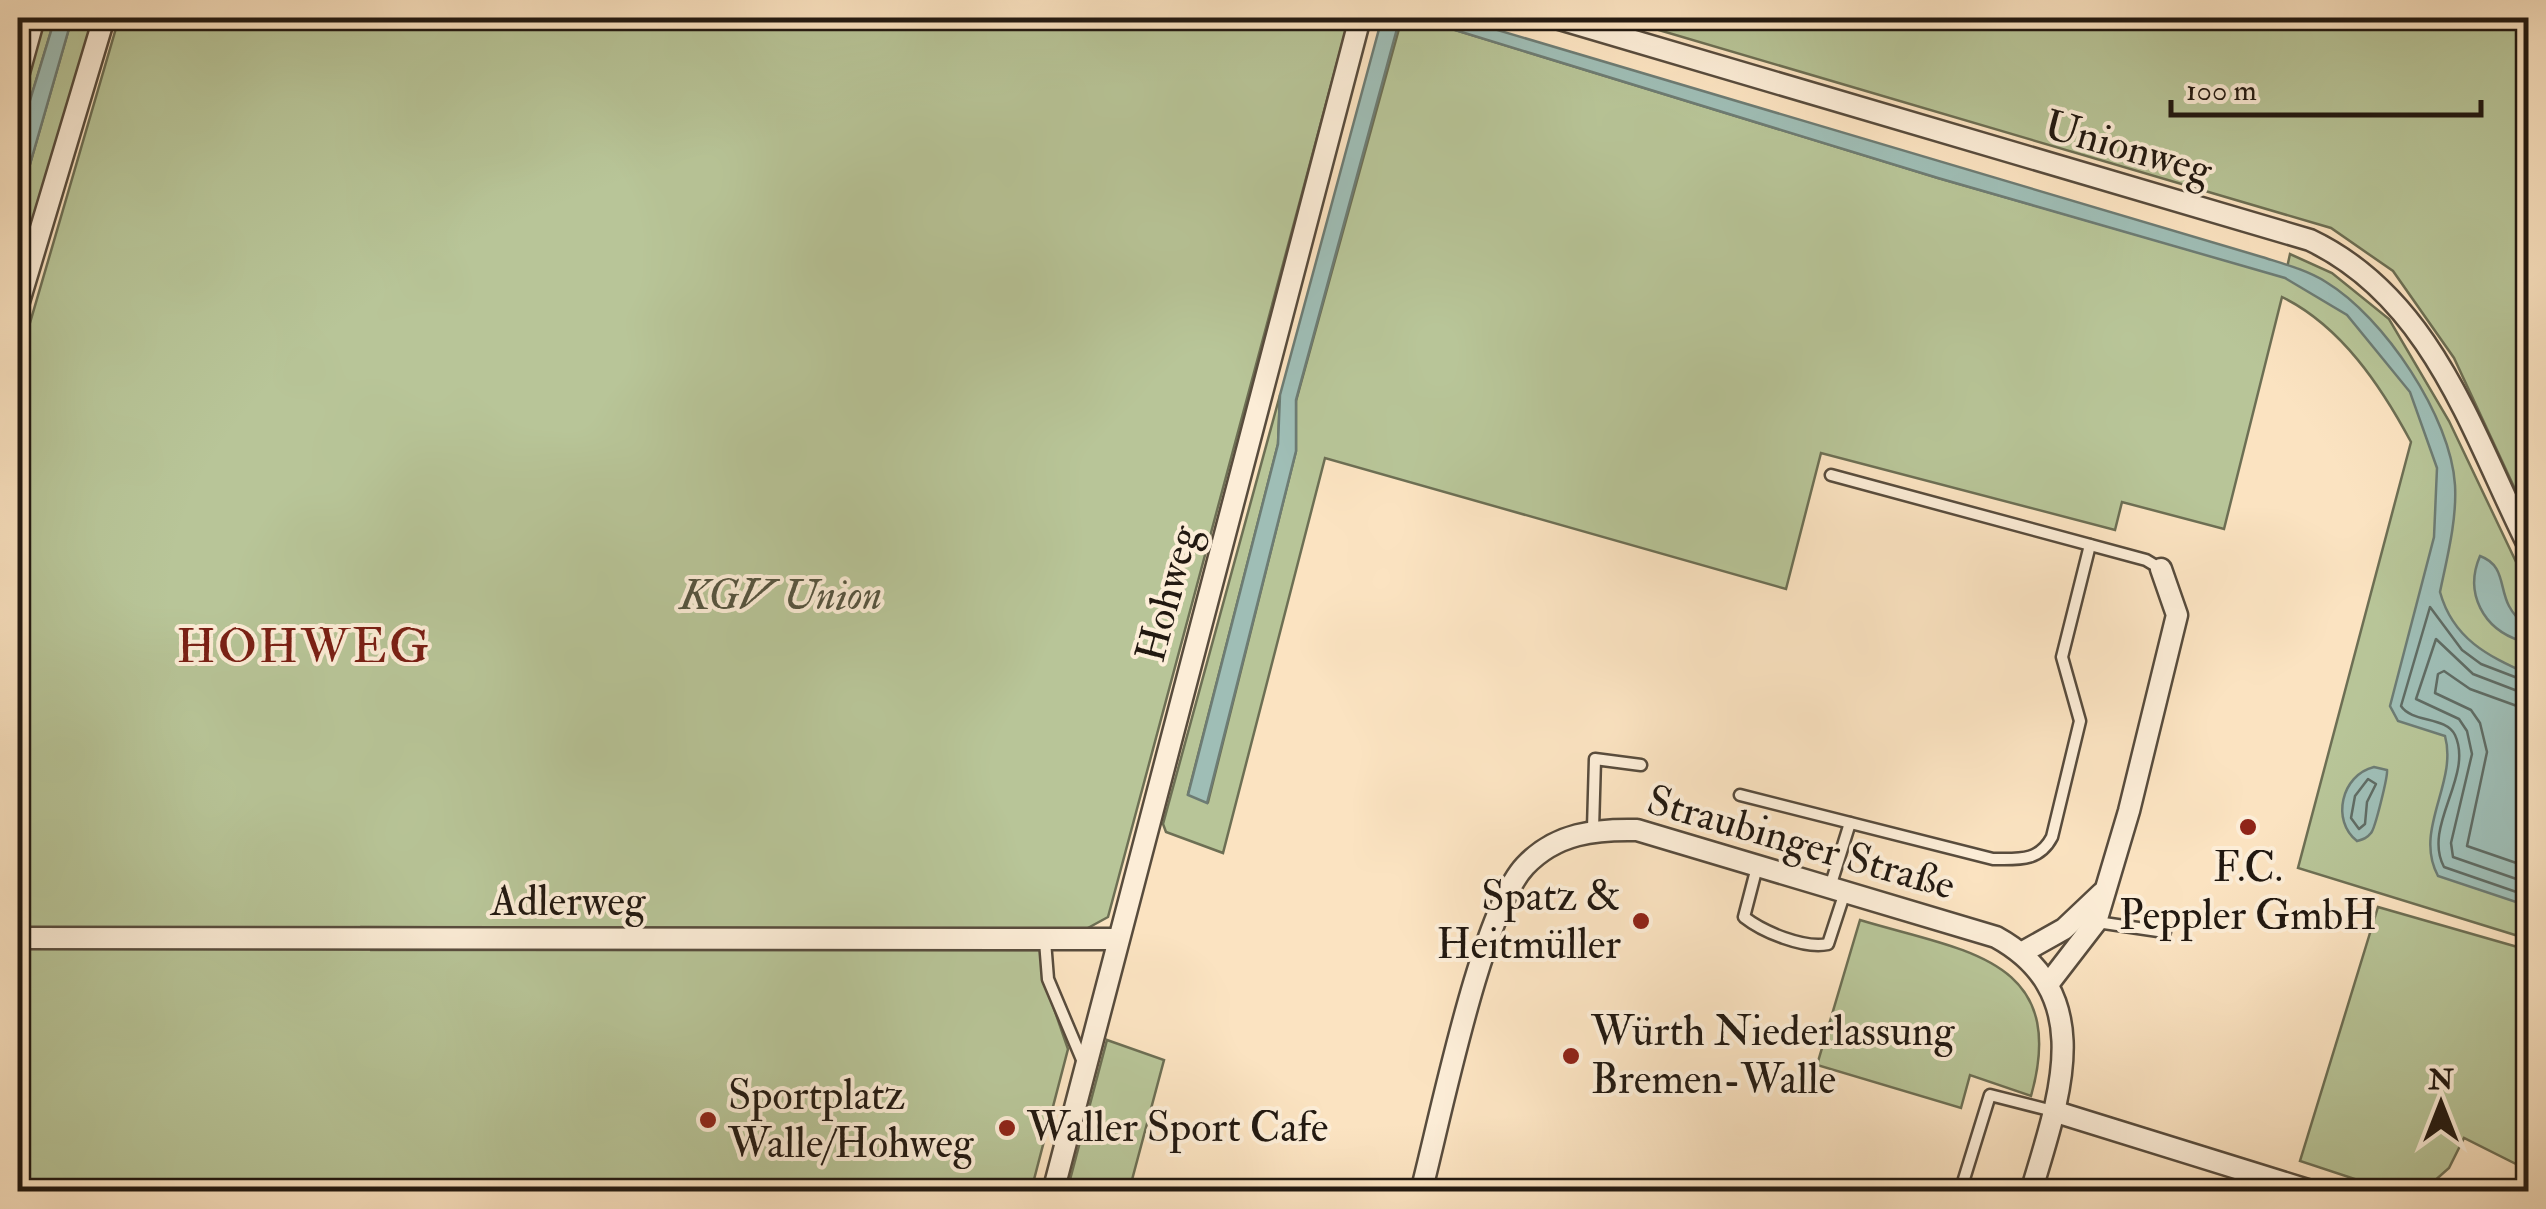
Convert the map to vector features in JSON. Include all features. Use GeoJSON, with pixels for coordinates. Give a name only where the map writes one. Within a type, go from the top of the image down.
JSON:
{"type":"FeatureCollection","features":[{"type":"Feature","properties":{"kind":"street"},"geometry":{"type":"LineString","coordinates":[[18,76],[34,18]]}},
{"type":"Feature","properties":{"kind":"street"},"geometry":{"type":"LineString","coordinates":[[18,305],[104,18]]}},
{"type":"Feature","properties":{"kind":"street","name":"Hohweg"},"geometry":{"type":"LineString","coordinates":[[1053,1192],[1360,18]]}},
{"type":"Feature","properties":{"kind":"street","name":"Unionweg"},"geometry":{"type":"LineString","coordinates":[[1556,18],[2310,240],[2343,256],[2397,304],[2421,335],[2450,381],[2524,522],[2528,545]]}},
{"type":"Feature","properties":{"kind":"street"},"geometry":{"type":"LineString","coordinates":[[2032,1192],[2053,1111],[2064,1038],[2044,976],[2096,922],[2129,811],[2177,614],[2161,569]]}},
{"type":"Feature","properties":{"kind":"street","name":"Straubinger Straße"},"geometry":{"type":"LineString","coordinates":[[1422,1192],[1475,987],[1507,894],[1525,866],[1555,843],[1593,829],[1638,830],[1996,937],[2023,952],[2044,976]]}},
{"type":"Feature","properties":{"kind":"street"},"geometry":{"type":"LineString","coordinates":[[2023,952],[2064,928],[2102,893]]}},
{"type":"Feature","properties":{"kind":"street","name":"Adlerweg"},"geometry":{"type":"LineString","coordinates":[[18,938],[1118,939]]}},
{"type":"Feature","properties":{"kind":"street"},"geometry":{"type":"LineString","coordinates":[[2053,1111],[2314,1192]]}},
{"type":"Feature","properties":{"kind":"lane"},"geometry":{"type":"LineString","coordinates":[[1831,475],[2090,545],[2161,569]]}},
{"type":"Feature","properties":{"kind":"lane"},"geometry":{"type":"LineString","coordinates":[[1740,795],[1992,859],[2026,859],[2044,851],[2080,721],[2062,657],[2090,545]]}},
{"type":"Feature","properties":{"kind":"lane"},"geometry":{"type":"LineString","coordinates":[[1593,829],[1595,760],[1640,765]]}},
{"type":"Feature","properties":{"kind":"lane"},"geometry":{"type":"LineString","coordinates":[[1758,866],[1744,917],[1757,928],[1818,946],[1828,944],[1850,823]]}},
{"type":"Feature","properties":{"kind":"lane"},"geometry":{"type":"LineString","coordinates":[[2096,922],[2166,932]]}},
{"type":"Feature","properties":{"kind":"lane"},"geometry":{"type":"LineString","coordinates":[[1045,941],[1048,979],[1085,1068]]}},
{"type":"Feature","properties":{"kind":"lane"},"geometry":{"type":"LineString","coordinates":[[1960,1192],[1990,1095],[2053,1111]]}},
{"type":"Feature","properties":{"kind":"green space"},"geometry":{"type":"Polygon","coordinates":[[[43,18],[55,18],[18,140],[18,104],[43,18]]]}},
{"type":"Feature","properties":{"kind":"green space"},"geometry":{"type":"Polygon","coordinates":[[[72,18],[93,18],[18,272],[18,206],[72,18]]]}},
{"type":"Feature","properties":{"kind":"green space","name":"KGV Union"},"geometry":{"type":"Polygon","coordinates":[[[119,18],[1349,18],[1108,917],[1086,929],[362,927],[371,950],[1041,950],[1043,977],[1068,1049],[1031,1191],[18,1192],[18,364],[119,18]]]}},
{"type":"Feature","properties":{"kind":"green space"},"geometry":{"type":"Polygon","coordinates":[[[1402,18],[1416,18],[1938,178],[2285,277],[2290,254],[2332,273],[2389,319],[2449,421],[2528,587],[2528,939],[2298,868],[2411,442],[2373,379],[2341,341],[2282,297],[2224,529],[2122,502],[2115,530],[1821,453],[1786,589],[1325,458],[1223,853],[1166,832],[1163,824],[1280,395],[1278,444],[1188,794],[1208,802],[1296,451],[1296,401],[1402,18]]]}},
{"type":"Feature","properties":{"kind":"green space"},"geometry":{"type":"Polygon","coordinates":[[[1618,18],[2528,18],[2528,517],[2454,358],[2393,271],[2331,228],[1618,18]]]}},
{"type":"Feature","properties":{"kind":"green space"},"geometry":{"type":"Polygon","coordinates":[[[2378,907],[2528,950],[2528,1170],[2464,1138],[2449,1168],[2423,1191],[2391,1191],[2300,1161],[2378,907]]]}},
{"type":"Feature","properties":{"kind":"green space"},"geometry":{"type":"Polygon","coordinates":[[[1860,920],[1969,953],[1998,968],[2021,987],[2035,1014],[2039,1050],[2031,1096],[1970,1075],[1961,1108],[1817,1065],[1860,920]]]}},
{"type":"Feature","properties":{"kind":"green space"},"geometry":{"type":"Polygon","coordinates":[[[1107,1040],[1164,1060],[1129,1191],[1067,1191],[1107,1040]]]}},
{"type":"Feature","properties":{"kind":"water"},"geometry":{"type":"Polygon","coordinates":[[[55,18],[72,18],[18,206],[18,140],[55,18]]]}},
{"type":"Feature","properties":{"kind":"water"},"geometry":{"type":"Polygon","coordinates":[[[1382,18],[1404,18],[1398,25],[1296,400],[1296,451],[1207,803],[1188,795],[1278,444],[1280,395],[1382,18]]]}},
{"type":"Feature","properties":{"kind":"water"},"geometry":{"type":"Polygon","coordinates":[[[1416,18],[1457,18],[2262,257],[2311,274],[2348,298],[2411,371],[2428,400],[2451,458],[2454,512],[2440,592],[2446,608],[2474,644],[2528,674],[2528,906],[2438,876],[2432,859],[2430,841],[2446,771],[2445,736],[2398,721],[2390,706],[2434,537],[2437,468],[2410,392],[2347,315],[2285,278],[1938,178],[1416,18]]]}},
{"type":"Feature","properties":{"kind":"water"},"geometry":{"type":"Polygon","coordinates":[[[2480,556],[2498,571],[2509,606],[2525,630],[2521,641],[2496,628],[2480,608],[2474,583],[2480,556]]]}},
{"type":"Feature","properties":{"kind":"water"},"geometry":{"type":"Polygon","coordinates":[[[2374,767],[2387,770],[2383,792],[2371,833],[2357,841],[2344,822],[2343,800],[2354,779],[2374,767]]]}},
{"type":"Feature","properties":{"kind":"place","name":"F.C. Peppler GmbH"},"geometry":{"type":"Point","coordinates":[2248,827]}},
{"type":"Feature","properties":{"kind":"place","name":"Spatz & Heitmüller"},"geometry":{"type":"Point","coordinates":[1641,921]}},
{"type":"Feature","properties":{"kind":"place","name":"Würth Niederlassung Bremen-Walle"},"geometry":{"type":"Point","coordinates":[1571,1056]}},
{"type":"Feature","properties":{"kind":"place","name":"Sportplatz Walle/Hohweg"},"geometry":{"type":"Point","coordinates":[708,1120]}},
{"type":"Feature","properties":{"kind":"place","name":"Waller Sport Cafe"},"geometry":{"type":"Point","coordinates":[1007,1128]}},
{"type":"Feature","properties":{"kind":"district","name":"HOHWEG"},"geometry":{"type":"Point","coordinates":[304,647]}}]}
